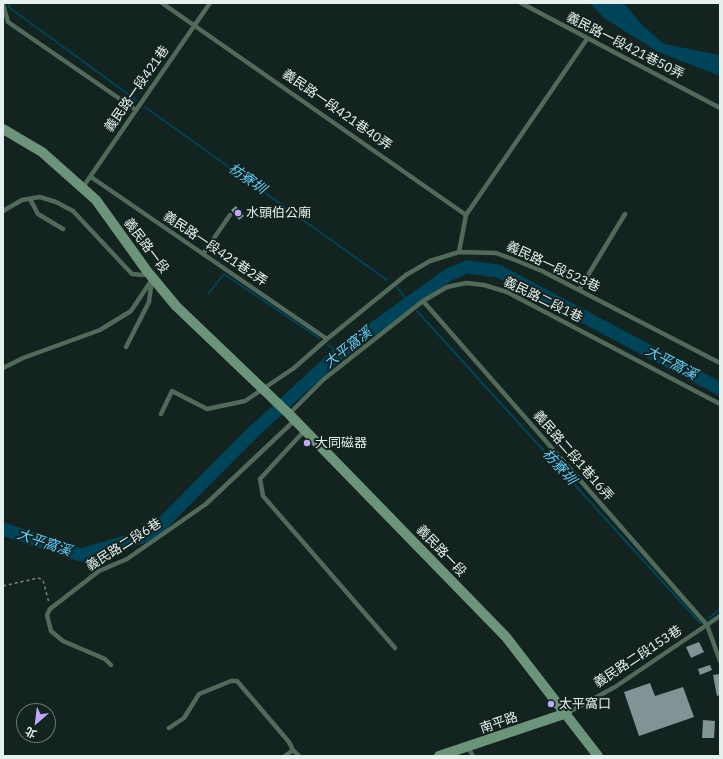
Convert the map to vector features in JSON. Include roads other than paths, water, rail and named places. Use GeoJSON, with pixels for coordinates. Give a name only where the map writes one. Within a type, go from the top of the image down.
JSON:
{"type":"FeatureCollection","features":[{"type":"Feature","properties":{"kind":"street","name":"義民路一段"},"geometry":{"type":"LineString","coordinates":[[3,129],[42,152],[96,200],[151,276],[176,306],[263,387],[506,637],[598,756]]}},
{"type":"Feature","properties":{"kind":"street","name":"南平路"},"geometry":{"type":"LineString","coordinates":[[439,756],[470,751],[566,713]]}},
{"type":"Feature","properties":{"kind":"lane","name":"義民路一段421巷40弄"},"geometry":{"type":"LineString","coordinates":[[162,3],[466,215]]}},
{"type":"Feature","properties":{"kind":"lane","name":"義民路一段421巷"},"geometry":{"type":"LineString","coordinates":[[83,187],[210,3]]}},
{"type":"Feature","properties":{"kind":"lane","name":"義民路一段421巷50弄"},"geometry":{"type":"LineString","coordinates":[[521,3],[720,108]]}},
{"type":"Feature","properties":{"kind":"lane"},"geometry":{"type":"LineString","coordinates":[[3,4],[8,22],[136,110]]}},
{"type":"Feature","properties":{"kind":"lane"},"geometry":{"type":"LineString","coordinates":[[459,252],[466,215],[587,39]]}},
{"type":"Feature","properties":{"kind":"lane","name":"義民路一段421巷2弄"},"geometry":{"type":"LineString","coordinates":[[91,177],[327,339]]}},
{"type":"Feature","properties":{"kind":"lane"},"geometry":{"type":"LineString","coordinates":[[3,211],[22,200],[40,197],[73,211],[132,274],[151,276]]}},
{"type":"Feature","properties":{"kind":"lane"},"geometry":{"type":"LineString","coordinates":[[30,198],[38,214],[63,229]]}},
{"type":"Feature","properties":{"kind":"lane"},"geometry":{"type":"LineString","coordinates":[[579,290],[625,214]]}},
{"type":"Feature","properties":{"kind":"lane"},"geometry":{"type":"LineString","coordinates":[[203,254],[230,215]]}},
{"type":"Feature","properties":{"kind":"lane","name":"義民路一段523巷"},"geometry":{"type":"LineString","coordinates":[[161,414],[172,391],[207,409],[245,401],[263,387],[294,368],[327,339],[406,275],[430,261],[459,252],[496,253],[542,271],[720,363]]}},
{"type":"Feature","properties":{"kind":"lane"},"geometry":{"type":"LineString","coordinates":[[126,348],[149,302],[151,276]]}},
{"type":"Feature","properties":{"kind":"lane"},"geometry":{"type":"LineString","coordinates":[[3,368],[23,358],[106,326],[131,311],[151,276]]}},
{"type":"Feature","properties":{"kind":"lane","name":"義民路二段1巷"},"geometry":{"type":"LineString","coordinates":[[292,417],[324,379],[423,301],[447,287],[466,283],[484,285],[507,292],[720,404]]}},
{"type":"Feature","properties":{"kind":"lane","name":"義民路二段1巷16弄"},"geometry":{"type":"LineString","coordinates":[[423,301],[707,625]]}},
{"type":"Feature","properties":{"kind":"lane","name":"義民路二段6巷"},"geometry":{"type":"LineString","coordinates":[[111,665],[105,659],[63,641],[51,631],[48,615],[54,606],[99,571],[127,559],[206,504],[250,462],[275,441],[292,417]]}},
{"type":"Feature","properties":{"kind":"lane"},"geometry":{"type":"LineString","coordinates":[[305,430],[260,479],[263,496],[395,648]]}},
{"type":"Feature","properties":{"kind":"lane","name":"義民路二段153巷"},"geometry":{"type":"LineString","coordinates":[[566,713],[615,687],[720,616]]}},
{"type":"Feature","properties":{"kind":"lane"},"geometry":{"type":"LineString","coordinates":[[707,625],[720,660]]}},
{"type":"Feature","properties":{"kind":"lane"},"geometry":{"type":"LineString","coordinates":[[169,728],[184,718],[199,694],[231,681],[237,681],[289,742],[293,750],[299,756]]}},
{"type":"Feature","properties":{"kind":"lane"},"geometry":{"type":"LineString","coordinates":[[285,756],[293,750]]}},
{"type":"Feature","properties":{"kind":"water"},"geometry":{"type":"Polygon","coordinates":[[[590,3],[624,3],[642,25],[664,44],[720,55],[720,76],[658,52],[604,18],[590,3]]]}},
{"type":"Feature","properties":{"kind":"waterway","name":"枋寮圳"},"geometry":{"type":"LineString","coordinates":[[8,3],[10,8],[136,100]]}},
{"type":"Feature","properties":{"kind":"waterway","name":"枋寮圳"},"geometry":{"type":"LineString","coordinates":[[145,107],[387,280]]}},
{"type":"Feature","properties":{"kind":"waterway","name":"大平窩溪"},"geometry":{"type":"LineString","coordinates":[[3,529],[81,555],[152,534],[248,437],[339,353],[448,275],[467,267],[498,271],[720,389]]}},
{"type":"Feature","properties":{"kind":"waterway"},"geometry":{"type":"LineString","coordinates":[[208,294],[224,274],[319,338]]}},
{"type":"Feature","properties":{"kind":"waterway"},"geometry":{"type":"LineString","coordinates":[[397,287],[409,303]]}},
{"type":"Feature","properties":{"kind":"waterway","name":"枋寮圳"},"geometry":{"type":"LineString","coordinates":[[417,311],[700,623]]}},
{"type":"Feature","properties":{"kind":"waterway"},"geometry":{"type":"LineString","coordinates":[[328,345],[339,353]]}},
{"type":"Feature","properties":{"kind":"waterway","name":"枋寮圳"},"geometry":{"type":"LineString","coordinates":[[709,618],[720,609]]}},
{"type":"Feature","properties":{"kind":"place","name":"水頭伯公廟"},"geometry":{"type":"Point","coordinates":[238,213]}},
{"type":"Feature","properties":{"kind":"place","name":"大同磁器"},"geometry":{"type":"Point","coordinates":[307,443]}},
{"type":"Feature","properties":{"kind":"place","name":"太平窩口"},"geometry":{"type":"Point","coordinates":[551,704]}}]}
